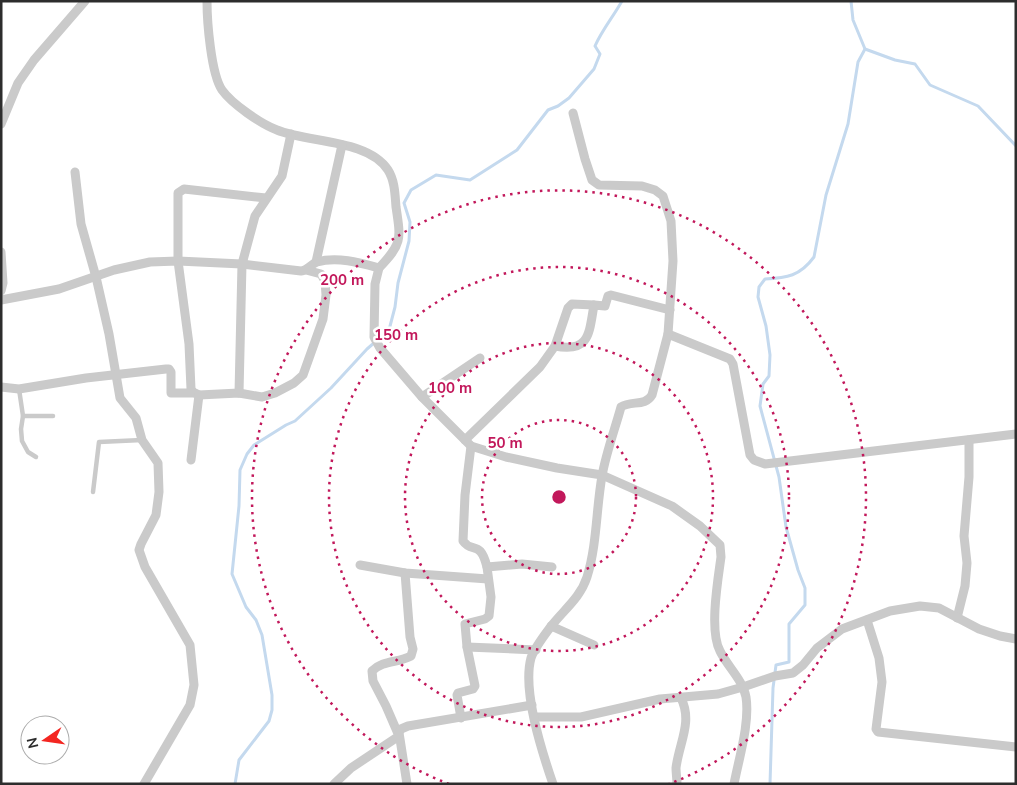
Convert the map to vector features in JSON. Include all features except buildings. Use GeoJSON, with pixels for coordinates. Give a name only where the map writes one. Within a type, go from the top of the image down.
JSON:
{"type":"FeatureCollection","features":[{"type":"Feature","properties":{"kind":"street"},"geometry":{"type":"LineString","coordinates":[[1,124],[5,104],[18,83],[34,60],[85,1]]}},
{"type":"Feature","properties":{"kind":"street"},"geometry":{"type":"LineString","coordinates":[[207,1],[208,33],[217,80],[222,90],[258,120],[277,130],[368,152],[387,169],[392,178],[398,219],[399,243],[396,250],[379,268],[376,284],[374,337],[380,348],[422,397],[468,443],[506,457],[602,475],[672,506],[700,526],[720,545],[721,557],[715,636],[720,651],[743,687],[746,697],[746,712],[734,784]]}},
{"type":"Feature","properties":{"kind":"street"},"geometry":{"type":"LineString","coordinates":[[553,784],[544,760],[532,705],[529,681],[531,657],[551,626],[579,596],[587,578],[594,545],[602,475],[621,406],[627,403],[649,400],[668,334],[673,234],[671,221],[662,196],[655,190],[642,186],[599,185],[592,180],[584,158],[574,113]]}},
{"type":"Feature","properties":{"kind":"street"},"geometry":{"type":"LineString","coordinates":[[239,392],[242,264],[255,216],[282,176],[291,134]]}},
{"type":"Feature","properties":{"kind":"street"},"geometry":{"type":"LineString","coordinates":[[316,262],[342,145]]}},
{"type":"Feature","properties":{"kind":"street"},"geometry":{"type":"LineString","coordinates":[[76,172],[81,224],[96,277],[117,374],[120,398],[136,418],[142,440],[158,463],[159,492],[156,516],[141,544],[140,554],[190,645],[194,685],[190,705],[144,784]]}},
{"type":"Feature","properties":{"kind":"street"},"geometry":{"type":"LineString","coordinates":[[191,460],[196,394],[191,389],[189,344],[178,262],[178,193],[184,189],[266,198]]}},
{"type":"Feature","properties":{"kind":"street"},"geometry":{"type":"LineString","coordinates":[[1,252],[3,283],[1,291]]}},
{"type":"Feature","properties":{"kind":"street"},"geometry":{"type":"LineString","coordinates":[[1,300],[59,289],[114,270],[150,262],[242,264],[300,272],[316,262],[332,260],[356,262],[379,268]]}},
{"type":"Feature","properties":{"kind":"street"},"geometry":{"type":"LineString","coordinates":[[1,387],[19,390],[117,374],[169,369],[171,372],[171,393],[239,392],[262,397],[289,386],[303,374],[323,319],[326,294],[325,281],[321,274],[306,270]]}},
{"type":"Feature","properties":{"kind":"street"},"geometry":{"type":"LineString","coordinates":[[461,718],[457,695],[458,693],[473,689],[475,686],[467,647],[465,624],[485,619],[489,616],[491,597],[484,554],[477,548],[465,544],[462,538],[468,443],[540,367],[555,346],[568,308],[572,304],[605,306],[608,296],[611,295],[670,310]]}},
{"type":"Feature","properties":{"kind":"street"},"geometry":{"type":"LineString","coordinates":[[555,346],[576,347],[585,342],[594,305]]}},
{"type":"Feature","properties":{"kind":"street"},"geometry":{"type":"LineString","coordinates":[[668,334],[730,359],[733,364],[750,455],[759,463],[765,464],[1016,434]]}},
{"type":"Feature","properties":{"kind":"street"},"geometry":{"type":"LineString","coordinates":[[422,397],[480,358]]}},
{"type":"Feature","properties":{"kind":"street"},"geometry":{"type":"LineString","coordinates":[[956,618],[965,586],[967,563],[964,536],[969,477],[969,440]]}},
{"type":"Feature","properties":{"kind":"street"},"geometry":{"type":"LineString","coordinates":[[487,567],[522,564],[552,566]]}},
{"type":"Feature","properties":{"kind":"street"},"geometry":{"type":"LineString","coordinates":[[360,565],[406,573],[488,579]]}},
{"type":"Feature","properties":{"kind":"street"},"geometry":{"type":"LineString","coordinates":[[406,573],[410,637],[413,649],[411,656],[376,667],[372,672],[372,681],[386,706],[399,736],[407,784]]}},
{"type":"Feature","properties":{"kind":"street"},"geometry":{"type":"LineString","coordinates":[[535,717],[573,718],[660,699],[718,694],[775,676],[793,673],[803,665],[817,648],[842,629],[890,612],[920,606],[939,608],[956,618],[1000,636],[1016,638]]}},
{"type":"Feature","properties":{"kind":"street"},"geometry":{"type":"LineString","coordinates":[[867,620],[875,642],[882,682],[876,729],[878,732],[1016,748]]}},
{"type":"Feature","properties":{"kind":"street"},"geometry":{"type":"LineString","coordinates":[[551,626],[594,645]]}},
{"type":"Feature","properties":{"kind":"street"},"geometry":{"type":"LineString","coordinates":[[467,647],[536,650]]}},
{"type":"Feature","properties":{"kind":"street"},"geometry":{"type":"LineString","coordinates":[[678,784],[676,769],[686,724],[685,706],[681,698]]}},
{"type":"Feature","properties":{"kind":"street"},"geometry":{"type":"LineString","coordinates":[[334,784],[352,768],[399,736],[402,729],[408,726],[532,705]]}},
{"type":"Feature","properties":{"kind":"lane"},"geometry":{"type":"LineString","coordinates":[[19,390],[23,416],[22,441],[28,452],[36,457]]}},
{"type":"Feature","properties":{"kind":"lane"},"geometry":{"type":"LineString","coordinates":[[23,416],[53,416]]}},
{"type":"Feature","properties":{"kind":"lane"},"geometry":{"type":"LineString","coordinates":[[93,492],[99,442],[103,440],[142,440]]}},
{"type":"Feature","properties":{"kind":"waterway"},"geometry":{"type":"LineString","coordinates":[[235,784],[239,760],[269,721],[272,710],[272,695],[262,635],[256,620],[246,607],[232,574],[239,506],[240,470],[247,454],[254,445],[295,421],[331,388],[367,349],[389,330],[395,307],[398,283],[409,241],[410,222],[404,203],[411,190],[436,175],[470,180],[517,150],[548,110],[569,98],[594,69],[600,54],[595,46],[622,1]]}},
{"type":"Feature","properties":{"kind":"waterway"},"geometry":{"type":"LineString","coordinates":[[851,1],[853,20],[865,49],[895,60],[915,64],[930,85],[978,106],[1016,146]]}},
{"type":"Feature","properties":{"kind":"waterway"},"geometry":{"type":"LineString","coordinates":[[770,784],[773,688],[776,665],[789,662],[789,624],[805,605],[805,588],[786,527],[779,477],[760,406],[763,384],[769,376],[770,355],[766,326],[758,297],[759,287],[765,279],[786,277],[798,272],[814,257],[826,195],[848,124],[858,62],[865,49]]}}]}
